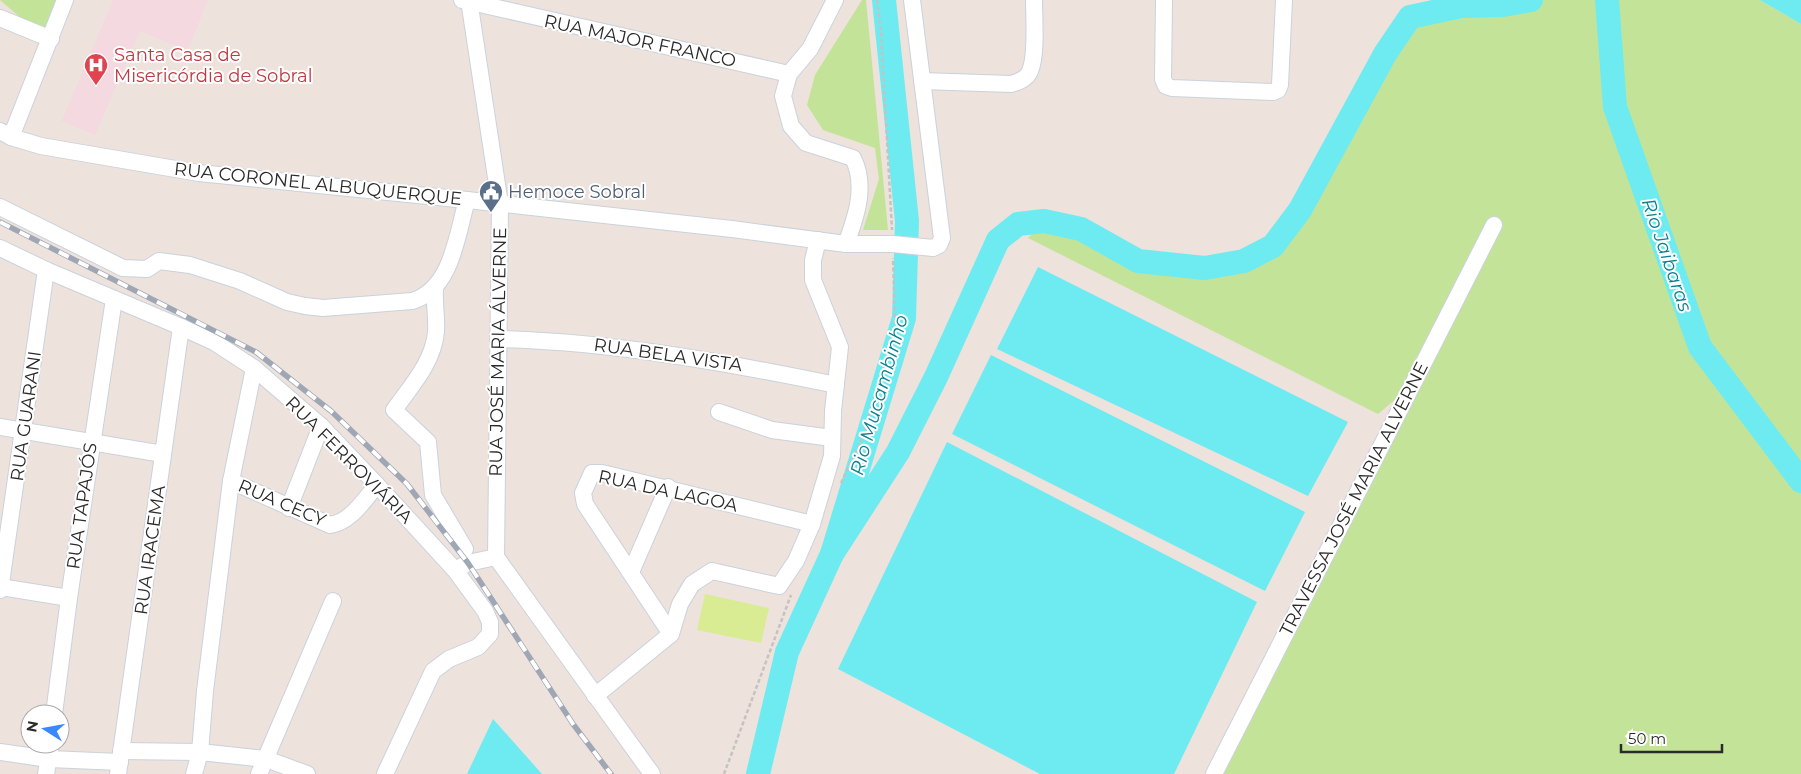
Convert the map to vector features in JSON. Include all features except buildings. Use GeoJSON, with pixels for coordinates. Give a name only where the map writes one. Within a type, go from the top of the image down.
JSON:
{"type":"FeatureCollection","features":[{"type":"Feature","properties":{"kind":"street"},"geometry":{"type":"LineString","coordinates":[[5,134],[51,39],[65,0]]}},
{"type":"Feature","properties":{"kind":"street"},"geometry":{"type":"LineString","coordinates":[[835,0],[810,49],[789,74],[784,96],[786,113],[796,134],[806,144],[853,158],[857,166],[860,194],[846,244]]}},
{"type":"Feature","properties":{"kind":"street"},"geometry":{"type":"LineString","coordinates":[[912,0],[922,81],[1011,84],[1021,80],[1030,72],[1034,0]]}},
{"type":"Feature","properties":{"kind":"street"},"geometry":{"type":"LineString","coordinates":[[1164,0],[1163,79],[1166,86],[1172,88],[1273,92],[1278,90],[1280,85],[1284,0]]}},
{"type":"Feature","properties":{"kind":"street","name":"RUA MAJOR FRANCO"},"geometry":{"type":"LineString","coordinates":[[467,1],[789,74]]}},
{"type":"Feature","properties":{"kind":"street","name":"RUA JOSÉ MARIA ÁLVERNE"},"geometry":{"type":"LineString","coordinates":[[467,1],[500,204],[496,557]]}},
{"type":"Feature","properties":{"kind":"street"},"geometry":{"type":"LineString","coordinates":[[0,18],[51,39]]}},
{"type":"Feature","properties":{"kind":"street","name":"RUA CORONEL ALBUQUERQUE"},"geometry":{"type":"LineString","coordinates":[[5,134],[41,146],[199,173],[467,200],[846,244],[933,248],[939,245],[942,238],[922,81]]}},
{"type":"Feature","properties":{"kind":"street"},"geometry":{"type":"LineString","coordinates":[[0,207],[123,268],[147,268],[159,261],[190,265],[240,281],[287,302],[323,308],[412,301],[425,298],[435,289],[450,259],[467,200]]}},
{"type":"Feature","properties":{"kind":"street","name":"TRAVESSA JOSÉ MARIA ALVERNE"},"geometry":{"type":"LineString","coordinates":[[1214,774],[1494,225]]}},
{"type":"Feature","properties":{"kind":"street"},"geometry":{"type":"LineString","coordinates":[[595,696],[671,634],[680,604],[692,584],[712,571],[779,586],[796,561],[812,524],[830,468],[840,348],[813,280],[813,260],[818,240]]}},
{"type":"Feature","properties":{"kind":"street","name":"RUA FERROVIÁRIA"},"geometry":{"type":"LineString","coordinates":[[0,248],[114,300],[182,326],[214,342],[254,368],[321,426],[455,570],[485,611],[490,622],[490,634],[478,647],[450,659],[433,671],[385,774]]}},
{"type":"Feature","properties":{"kind":"street","name":"RUA GUARANI"},"geometry":{"type":"LineString","coordinates":[[0,588],[46,270]]}},
{"type":"Feature","properties":{"kind":"street"},"geometry":{"type":"LineString","coordinates":[[435,289],[436,330],[433,349],[427,364],[394,410],[428,442],[433,495],[465,549]]}},
{"type":"Feature","properties":{"kind":"street","name":"RUA TAPAJÓS"},"geometry":{"type":"LineString","coordinates":[[55,704],[91,441],[114,300]]}},
{"type":"Feature","properties":{"kind":"street","name":"RUA IRACEMA"},"geometry":{"type":"LineString","coordinates":[[120,762],[182,326]]}},
{"type":"Feature","properties":{"kind":"street","name":"RUA BELA VISTA"},"geometry":{"type":"LineString","coordinates":[[498,339],[556,341],[622,347],[730,363],[836,385]]}},
{"type":"Feature","properties":{"kind":"street"},"geometry":{"type":"LineString","coordinates":[[194,774],[200,752],[205,691],[231,481],[254,368]]}},
{"type":"Feature","properties":{"kind":"street"},"geometry":{"type":"LineString","coordinates":[[719,412],[772,430],[832,438]]}},
{"type":"Feature","properties":{"kind":"street"},"geometry":{"type":"LineString","coordinates":[[289,508],[321,426]]}},
{"type":"Feature","properties":{"kind":"street"},"geometry":{"type":"LineString","coordinates":[[0,427],[163,454]]}},
{"type":"Feature","properties":{"kind":"street","name":"RUA DA LAGOA"},"geometry":{"type":"LineString","coordinates":[[671,634],[585,504],[583,492],[586,482],[592,473],[602,473],[668,487],[812,524]]}},
{"type":"Feature","properties":{"kind":"street","name":"RUA CECY"},"geometry":{"type":"LineString","coordinates":[[231,481],[330,525],[340,524],[348,518],[377,485]]}},
{"type":"Feature","properties":{"kind":"street"},"geometry":{"type":"LineString","coordinates":[[631,572],[668,487]]}},
{"type":"Feature","properties":{"kind":"street"},"geometry":{"type":"LineString","coordinates":[[455,570],[468,564],[496,557],[652,774]]}},
{"type":"Feature","properties":{"kind":"street"},"geometry":{"type":"LineString","coordinates":[[0,588],[69,598]]}},
{"type":"Feature","properties":{"kind":"street"},"geometry":{"type":"LineString","coordinates":[[259,774],[333,601]]}},
{"type":"Feature","properties":{"kind":"street"},"geometry":{"type":"LineString","coordinates":[[0,752],[49,759],[120,762],[200,752],[266,759],[307,774]]}},
{"type":"Feature","properties":{"kind":"shaded area","name":"Santa Casa de Misericórdia de Sobral"},"geometry":{"type":"Polygon","coordinates":[[[113,0],[208,0],[187,51],[140,31],[95,135],[62,121],[113,0]]]}},
{"type":"Feature","properties":{"kind":"green space"},"geometry":{"type":"Polygon","coordinates":[[[0,0],[66,0],[48,34],[29,25],[0,0]]]}},
{"type":"Feature","properties":{"kind":"green space"},"geometry":{"type":"Polygon","coordinates":[[[862,0],[866,0],[888,230],[863,230],[879,179],[875,148],[823,130],[807,105],[815,75],[862,0]]]}},
{"type":"Feature","properties":{"kind":"green space"},"geometry":{"type":"Polygon","coordinates":[[[1503,0],[1760,0],[1801,24],[1801,774],[1215,774],[1411,386],[1378,414],[1028,238],[1044,221],[1081,229],[1138,260],[1205,268],[1244,261],[1273,246],[1300,210],[1385,55],[1410,17],[1461,6],[1503,5],[1503,0]]]}},
{"type":"Feature","properties":{"kind":"green space"},"geometry":{"type":"Polygon","coordinates":[[[705,594],[769,608],[761,643],[697,630],[705,594]]]}},
{"type":"Feature","properties":{"kind":"water"},"geometry":{"type":"Polygon","coordinates":[[[1760,0],[1801,0],[1801,24],[1760,0]]]}},
{"type":"Feature","properties":{"kind":"water"},"geometry":{"type":"Polygon","coordinates":[[[1038,267],[1348,422],[1308,496],[997,349],[1038,267]]]}},
{"type":"Feature","properties":{"kind":"water"},"geometry":{"type":"Polygon","coordinates":[[[991,355],[1305,512],[1265,591],[952,434],[991,355]]]}},
{"type":"Feature","properties":{"kind":"water"},"geometry":{"type":"Polygon","coordinates":[[[947,442],[1257,602],[1174,774],[1040,774],[838,669],[947,442]]]}},
{"type":"Feature","properties":{"kind":"water"},"geometry":{"type":"Polygon","coordinates":[[[493,719],[542,774],[467,774],[493,719]]]}},
{"type":"Feature","properties":{"kind":"waterway","name":"Rio Mucambinho"},"geometry":{"type":"LineString","coordinates":[[758,774],[787,652],[832,554],[904,318],[907,221],[884,0]]}},
{"type":"Feature","properties":{"kind":"waterway"},"geometry":{"type":"LineString","coordinates":[[832,554],[898,452],[936,377],[998,240],[1018,224],[1044,221],[1081,229],[1138,261],[1205,268],[1244,261],[1273,246],[1300,210],[1385,54],[1410,17],[1461,6],[1503,5],[1531,0]]}},
{"type":"Feature","properties":{"kind":"waterway","name":"Rio Jaibaras"},"geometry":{"type":"LineString","coordinates":[[1607,0],[1615,107],[1700,347],[1801,481]]}},
{"type":"Feature","properties":{"kind":"railway"},"geometry":{"type":"LineString","coordinates":[[0,222],[256,352],[331,411],[407,484],[468,563],[573,724],[611,774]]}},
{"type":"Feature","properties":{"kind":"place","name":"Santa Casa de Misericórdia de Sobral"},"geometry":{"type":"Point","coordinates":[96,86]}},
{"type":"Feature","properties":{"kind":"place","name":"Hemoce Sobral"},"geometry":{"type":"Point","coordinates":[491,213]}}]}
